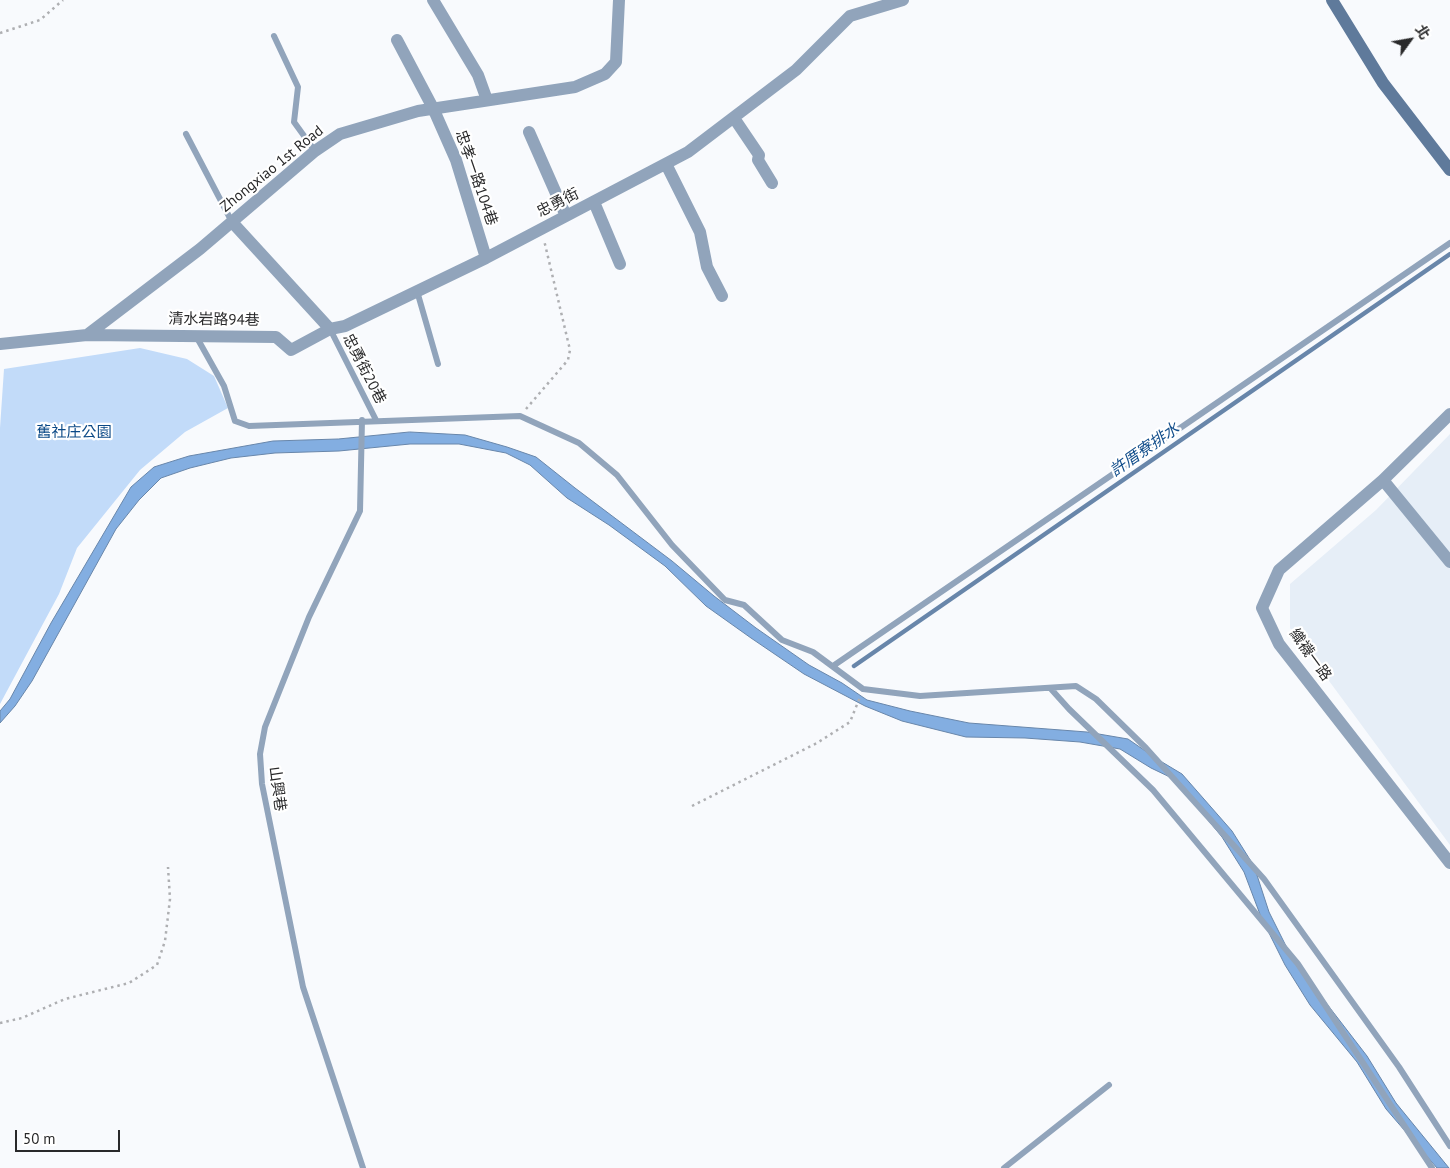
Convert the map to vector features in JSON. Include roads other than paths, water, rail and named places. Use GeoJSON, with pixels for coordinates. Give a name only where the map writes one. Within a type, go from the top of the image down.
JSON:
{"type":"FeatureCollection","features":[{"type":"Feature","properties":{"kind":"street"},"geometry":{"type":"LineString","coordinates":[[433,0],[478,75],[487,100]]}},
{"type":"Feature","properties":{"kind":"street","name":"Zhongxiao 1st Road"},"geometry":{"type":"LineString","coordinates":[[87,334],[200,249],[315,151],[340,134],[433,108],[575,87],[605,74],[616,62],[619,0]]}},
{"type":"Feature","properties":{"kind":"street"},"geometry":{"type":"LineString","coordinates":[[1332,0],[1384,83],[1450,170]]}},
{"type":"Feature","properties":{"kind":"street","name":"忠勇街"},"geometry":{"type":"LineString","coordinates":[[330,329],[345,326],[486,258],[688,152],[796,70],[850,16],[901,1]]}},
{"type":"Feature","properties":{"kind":"street","name":"忠孝一路104巷"},"geometry":{"type":"LineString","coordinates":[[397,40],[433,108],[456,160],[486,258]]}},
{"type":"Feature","properties":{"kind":"street"},"geometry":{"type":"LineString","coordinates":[[734,118],[759,155],[758,160],[772,183]]}},
{"type":"Feature","properties":{"kind":"street"},"geometry":{"type":"LineString","coordinates":[[529,132],[566,216]]}},
{"type":"Feature","properties":{"kind":"street"},"geometry":{"type":"LineString","coordinates":[[666,164],[700,232],[707,267],[722,296]]}},
{"type":"Feature","properties":{"kind":"street"},"geometry":{"type":"LineString","coordinates":[[594,202],[620,264]]}},
{"type":"Feature","properties":{"kind":"street"},"geometry":{"type":"LineString","coordinates":[[232,222],[330,329]]}},
{"type":"Feature","properties":{"kind":"street","name":"清水岩路94巷"},"geometry":{"type":"LineString","coordinates":[[87,334],[276,337],[290,350],[330,329]]}},
{"type":"Feature","properties":{"kind":"street"},"geometry":{"type":"LineString","coordinates":[[0,344],[87,334]]}},
{"type":"Feature","properties":{"kind":"street","name":"織襪一路"},"geometry":{"type":"LineString","coordinates":[[1450,414],[1383,480],[1279,570],[1262,608],[1279,644],[1450,863]]}},
{"type":"Feature","properties":{"kind":"street"},"geometry":{"type":"LineString","coordinates":[[1383,480],[1450,562]]}},
{"type":"Feature","properties":{"kind":"lane"},"geometry":{"type":"LineString","coordinates":[[274,36],[298,87],[294,122],[315,151]]}},
{"type":"Feature","properties":{"kind":"lane"},"geometry":{"type":"LineString","coordinates":[[186,134],[232,222]]}},
{"type":"Feature","properties":{"kind":"lane"},"geometry":{"type":"LineString","coordinates":[[833,666],[1450,243]]}},
{"type":"Feature","properties":{"kind":"lane"},"geometry":{"type":"LineString","coordinates":[[417,291],[438,364]]}},
{"type":"Feature","properties":{"kind":"lane","name":"忠勇街20巷"},"geometry":{"type":"LineString","coordinates":[[330,329],[376,420]]}},
{"type":"Feature","properties":{"kind":"lane"},"geometry":{"type":"LineString","coordinates":[[196,336],[224,386],[235,421],[249,426],[362,420],[520,416],[579,443],[617,475],[672,545],[725,600],[744,605],[782,640],[813,652],[863,689],[920,696],[1076,686],[1096,699],[1146,748],[1264,879],[1399,1067],[1450,1146]]}},
{"type":"Feature","properties":{"kind":"lane","name":"山興巷"},"geometry":{"type":"LineString","coordinates":[[362,420],[360,511],[309,617],[265,727],[260,754],[262,784],[303,987],[363,1168]]}},
{"type":"Feature","properties":{"kind":"lane"},"geometry":{"type":"LineString","coordinates":[[1052,688],[1069,709],[1153,790],[1298,964],[1432,1168]]}},
{"type":"Feature","properties":{"kind":"lane"},"geometry":{"type":"LineString","coordinates":[[1004,1168],[1109,1085]]}},
{"type":"Feature","properties":{"kind":"water"},"geometry":{"type":"Polygon","coordinates":[[[410,432],[465,435],[536,457],[756,628],[809,665],[842,683],[867,700],[969,723],[1087,732],[1128,739],[1182,774],[1232,831],[1254,866],[1269,912],[1293,960],[1367,1056],[1396,1103],[1449,1168],[1437,1168],[1386,1109],[1357,1062],[1310,1005],[1285,965],[1261,917],[1244,872],[1222,837],[1174,779],[1151,768],[1120,749],[1080,742],[1025,738],[966,737],[902,721],[865,706],[804,674],[751,638],[706,606],[665,566],[609,525],[567,498],[530,465],[506,453],[459,444],[410,444],[339,451],[275,453],[231,458],[190,468],[161,478],[139,500],[116,529],[32,681],[15,706],[0,723],[0,711],[10,699],[51,623],[131,487],[154,467],[189,456],[273,441],[338,439],[410,432]]]}},
{"type":"Feature","properties":{"kind":"waterway","name":"許厝寮排水"},"geometry":{"type":"LineString","coordinates":[[854,666],[1450,254]]}},
{"type":"Feature","properties":{"kind":"park label","name":"舊社庄公園"},"geometry":{"type":"Point","coordinates":[74,433]}}]}
